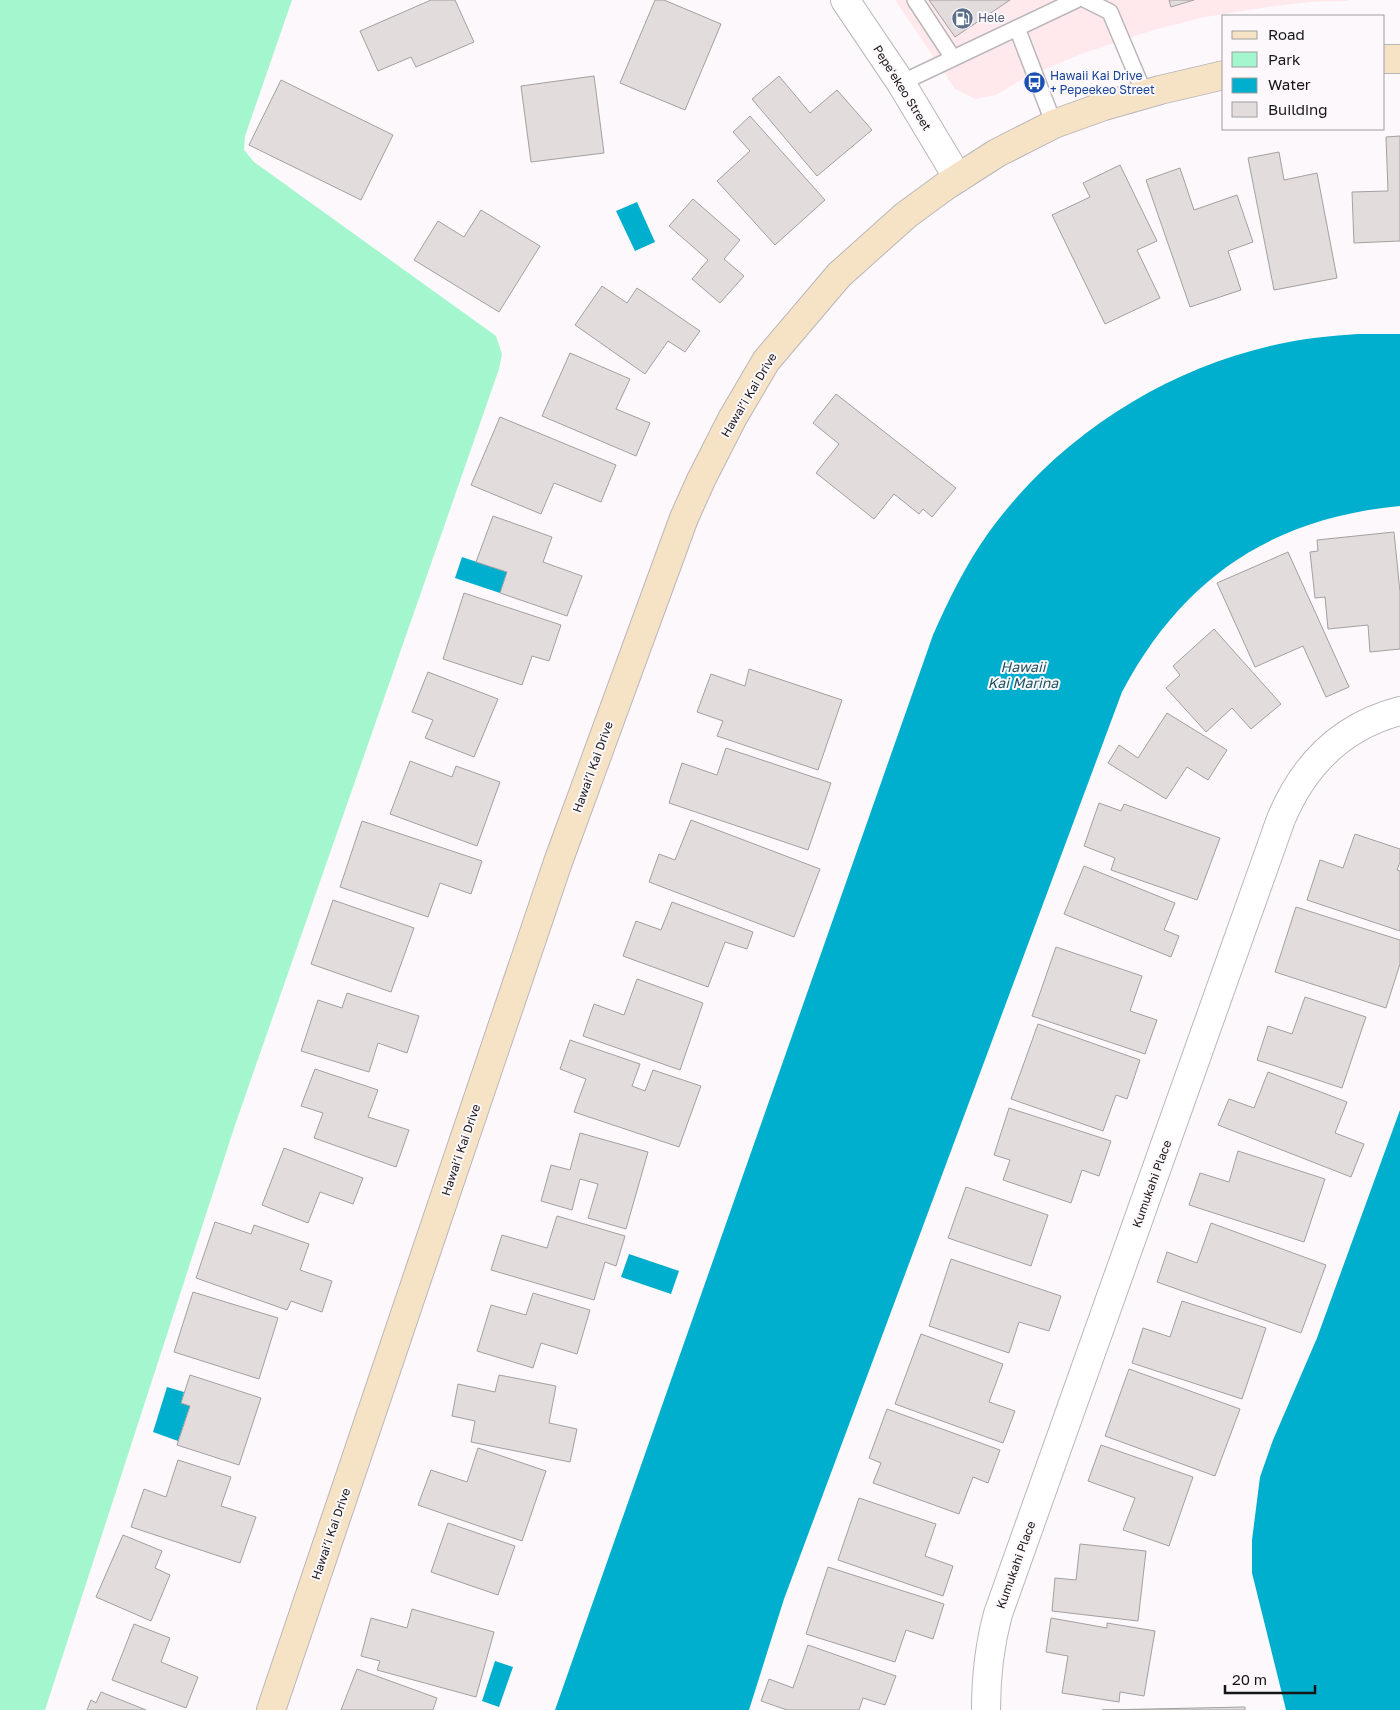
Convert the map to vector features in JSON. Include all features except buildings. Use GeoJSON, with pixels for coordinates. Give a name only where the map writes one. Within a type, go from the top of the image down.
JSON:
{"type":"FeatureCollection","features":[{"type":"Feature","properties":{"kind":"main road"},"geometry":{"type":"LineString","coordinates":[[1385,59],[1400,59]]}},
{"type":"Feature","properties":{"kind":"main road","name":"Hawai’i Kai Drive"},"geometry":{"type":"LineString","coordinates":[[271,1710],[558,862],[669,557],[701,480],[732,419],[766,361],[839,274],[906,215],[958,178],[997,153],[1054,124],[1104,106],[1222,76]]}},
{"type":"Feature","properties":{"kind":"street","name":"Pepeʻekeo Street"},"geometry":{"type":"LineString","coordinates":[[853,3],[958,178]]}},
{"type":"Feature","properties":{"kind":"street","name":"Kumukahi Place"},"geometry":{"type":"LineString","coordinates":[[986,1710],[988,1656],[998,1614],[1284,812],[1301,781],[1328,748],[1364,725],[1400,711]]}},
{"type":"Feature","properties":{"kind":"lane"},"geometry":{"type":"LineString","coordinates":[[915,0],[953,58]]}},
{"type":"Feature","properties":{"kind":"lane"},"geometry":{"type":"LineString","coordinates":[[900,83],[1076,0]]}},
{"type":"Feature","properties":{"kind":"lane"},"geometry":{"type":"LineString","coordinates":[[1086,0],[1110,12],[1145,95]]}},
{"type":"Feature","properties":{"kind":"lane"},"geometry":{"type":"LineString","coordinates":[[1017,28],[1054,124]]}},
{"type":"Feature","properties":{"kind":"shaded area"},"geometry":{"type":"Polygon","coordinates":[[[895,0],[1348,1],[1309,2],[1268,7],[1205,17],[1150,31],[1084,53],[1026,77],[996,95],[975,99],[955,89],[895,0]]]}},
{"type":"Feature","properties":{"kind":"green space"},"geometry":{"type":"Polygon","coordinates":[[[0,0],[292,0],[245,136],[244,150],[254,162],[496,336],[502,354],[499,369],[235,1125],[45,1710],[0,1710],[0,0]]]}},
{"type":"Feature","properties":{"kind":"water"},"geometry":{"type":"Polygon","coordinates":[[[637,202],[655,242],[635,251],[616,211],[637,202]]]}},
{"type":"Feature","properties":{"kind":"water","name":"Hawaii Kai Marina"},"geometry":{"type":"Polygon","coordinates":[[[1358,334],[1400,334],[1400,506],[1354,513],[1311,524],[1272,540],[1236,561],[1203,586],[1173,617],[1146,652],[1122,692],[784,1599],[749,1710],[555,1710],[933,635],[965,569],[989,532],[1017,497],[1081,437],[1117,411],[1155,389],[1195,370],[1236,355],[1299,340],[1358,334]]]}},
{"type":"Feature","properties":{"kind":"water"},"geometry":{"type":"Polygon","coordinates":[[[462,557],[507,572],[500,593],[455,578],[462,557]]]}},
{"type":"Feature","properties":{"kind":"water"},"geometry":{"type":"Polygon","coordinates":[[[1400,1110],[1400,1710],[1286,1710],[1252,1573],[1252,1540],[1260,1477],[1273,1440],[1317,1338],[1400,1110]]]}},
{"type":"Feature","properties":{"kind":"water"},"geometry":{"type":"Polygon","coordinates":[[[629,1254],[679,1271],[671,1294],[621,1277],[629,1254]]]}},
{"type":"Feature","properties":{"kind":"water"},"geometry":{"type":"Polygon","coordinates":[[[167,1387],[184,1392],[181,1403],[190,1406],[178,1441],[153,1432],[167,1387]]]}},
{"type":"Feature","properties":{"kind":"water"},"geometry":{"type":"Polygon","coordinates":[[[495,1661],[513,1667],[499,1707],[482,1701],[495,1661]]]}},
{"type":"Feature","properties":{"kind":"place","name":"Hele"},"geometry":{"type":"Point","coordinates":[962,18]}},
{"type":"Feature","properties":{"kind":"place","name":"Hawaii Kai Drive + Pepeekeo Street"},"geometry":{"type":"Point","coordinates":[1034,83]}}]}
